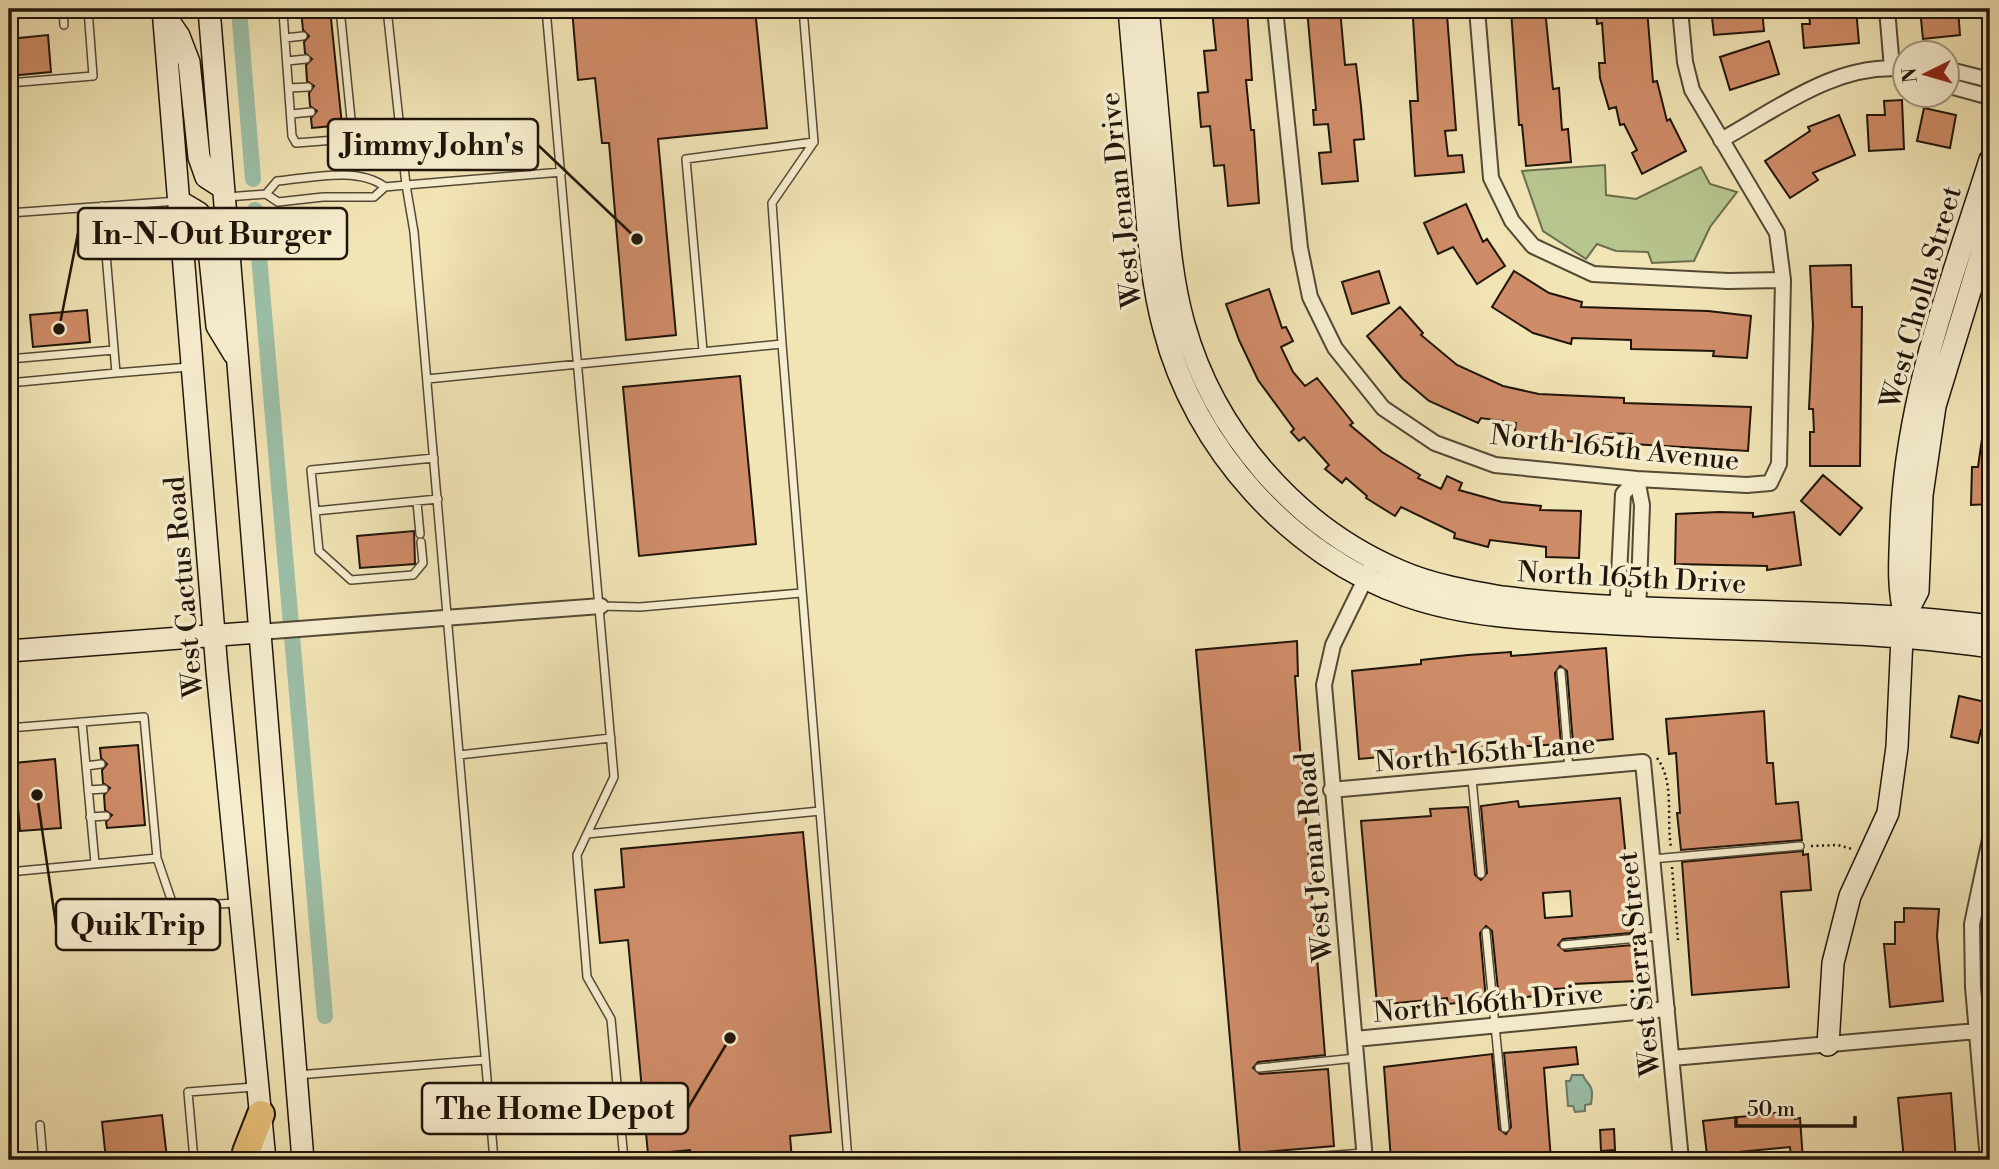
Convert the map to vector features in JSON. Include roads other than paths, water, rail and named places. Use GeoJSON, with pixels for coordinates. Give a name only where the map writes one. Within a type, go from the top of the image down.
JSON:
{"type":"FeatureCollection","features":[{"type":"Feature","properties":{"kind":"highway"},"geometry":{"type":"LineString","coordinates":[[246,1160],[246,1152],[261,1114]]}},
{"type":"Feature","properties":{"kind":"street"},"geometry":{"type":"LineString","coordinates":[[209,9],[303,1160]]}},
{"type":"Feature","properties":{"kind":"street","name":"West Jenan Drive"},"geometry":{"type":"LineString","coordinates":[[1129,9],[1152,269],[1164,332],[1188,393],[1207,428],[1241,478],[1287,509]]}},
{"type":"Feature","properties":{"kind":"street","name":"West Jenan Drive"},"geometry":{"type":"LineString","coordinates":[[1148,9],[1173,273],[1184,323],[1206,384],[1236,436],[1287,509]]}},
{"type":"Feature","properties":{"kind":"street","name":"North 165th Avenue"},"geometry":{"type":"LineString","coordinates":[[1275,9],[1300,248],[1310,297],[1335,348],[1383,408],[1435,443],[1494,465],[1637,480],[1747,485],[1770,483],[1779,464],[1783,280]]}},
{"type":"Feature","properties":{"kind":"street"},"geometry":{"type":"LineString","coordinates":[[1477,9],[1491,178],[1512,221],[1533,246],[1593,274],[1728,281],[1783,280],[1777,233],[1692,90],[1685,62],[1680,9]]}},
{"type":"Feature","properties":{"kind":"street"},"geometry":{"type":"LineString","coordinates":[[1887,9],[1892,38]]}},
{"type":"Feature","properties":{"kind":"street"},"geometry":{"type":"LineString","coordinates":[[163,10],[179,36],[188,62],[199,157],[206,177],[224,192]]}},
{"type":"Feature","properties":{"kind":"street","name":"West Cactus Road"},"geometry":{"type":"LineString","coordinates":[[163,10],[214,635],[265,1160]]}},
{"type":"Feature","properties":{"kind":"street"},"geometry":{"type":"LineString","coordinates":[[1721,140],[1832,78],[1890,69]]}},
{"type":"Feature","properties":{"kind":"street"},"geometry":{"type":"LineString","coordinates":[[1960,72],[1990,80]]}},
{"type":"Feature","properties":{"kind":"street"},"geometry":{"type":"LineString","coordinates":[[1960,89],[1990,97]]}},
{"type":"Feature","properties":{"kind":"street","name":"West Cholla Street"},"geometry":{"type":"LineString","coordinates":[[1828,1045],[1833,962],[1850,896],[1888,813],[1897,747],[1904,626],[1899,593],[1902,505],[1914,407],[1934,326],[1990,160]]}},
{"type":"Feature","properties":{"kind":"street"},"geometry":{"type":"LineString","coordinates":[[178,201],[199,213],[207,230],[217,327],[236,355]]}},
{"type":"Feature","properties":{"kind":"street","name":"West Cholla Street"},"geometry":{"type":"LineString","coordinates":[[1904,626],[1918,591],[1922,495],[1934,406],[1990,226]]}},
{"type":"Feature","properties":{"kind":"street"},"geometry":{"type":"LineString","coordinates":[[1617,615],[1623,494],[1637,480]]}},
{"type":"Feature","properties":{"kind":"street"},"geometry":{"type":"LineString","coordinates":[[1637,480],[1642,505],[1638,616]]}},
{"type":"Feature","properties":{"kind":"street","name":"North 165th Drive"},"geometry":{"type":"LineString","coordinates":[[1287,509],[1317,522],[1406,596],[1461,610],[1528,618],[1617,615],[1904,626],[1990,626]]}},
{"type":"Feature","properties":{"kind":"street","name":"North 165th Drive"},"geometry":{"type":"LineString","coordinates":[[1370,568],[1401,571],[1463,591],[1617,615]]}},
{"type":"Feature","properties":{"kind":"street","name":"West Jenan Road"},"geometry":{"type":"LineString","coordinates":[[1365,1157],[1324,685],[1333,645],[1370,568]]}},
{"type":"Feature","properties":{"kind":"street"},"geometry":{"type":"LineString","coordinates":[[9,650],[601,606]]}},
{"type":"Feature","properties":{"kind":"street","name":"North 165th Drive"},"geometry":{"type":"LineString","coordinates":[[1904,626],[1990,647]]}},
{"type":"Feature","properties":{"kind":"street","name":"North 165th Lane"},"geometry":{"type":"LineString","coordinates":[[1332,790],[1643,762]]}},
{"type":"Feature","properties":{"kind":"street","name":"West Sierra Street"},"geometry":{"type":"LineString","coordinates":[[1643,762],[1681,1160]]}},
{"type":"Feature","properties":{"kind":"street"},"geometry":{"type":"LineString","coordinates":[[1989,1160],[1977,1031],[1972,924],[1990,839]]}},
{"type":"Feature","properties":{"kind":"street","name":"North 166th Drive"},"geometry":{"type":"LineString","coordinates":[[1355,1039],[1667,1009]]}},
{"type":"Feature","properties":{"kind":"street"},"geometry":{"type":"LineString","coordinates":[[1672,1058],[1977,1031]]}},
{"type":"Feature","properties":{"kind":"lane"},"geometry":{"type":"LineString","coordinates":[[63,9],[64,25]]}},
{"type":"Feature","properties":{"kind":"lane"},"geometry":{"type":"LineString","coordinates":[[9,83],[93,76],[88,9]]}},
{"type":"Feature","properties":{"kind":"lane"},"geometry":{"type":"LineString","coordinates":[[292,9],[283,12],[292,136],[296,143],[401,135]]}},
{"type":"Feature","properties":{"kind":"lane"},"geometry":{"type":"LineString","coordinates":[[340,9],[353,139]]}},
{"type":"Feature","properties":{"kind":"lane"},"geometry":{"type":"LineString","coordinates":[[387,9],[406,185],[414,232],[494,1160]]}},
{"type":"Feature","properties":{"kind":"lane"},"geometry":{"type":"LineString","coordinates":[[546,9],[601,606],[614,777],[577,855],[587,977],[611,1019],[624,1160]]}},
{"type":"Feature","properties":{"kind":"lane"},"geometry":{"type":"LineString","coordinates":[[803,9],[814,142],[772,203],[848,1160]]}},
{"type":"Feature","properties":{"kind":"lane"},"geometry":{"type":"LineString","coordinates":[[333,33],[343,32]]}},
{"type":"Feature","properties":{"kind":"lane"},"geometry":{"type":"LineString","coordinates":[[285,38],[303,36]]}},
{"type":"Feature","properties":{"kind":"lane"},"geometry":{"type":"LineString","coordinates":[[335,56],[345,55]]}},
{"type":"Feature","properties":{"kind":"lane"},"geometry":{"type":"LineString","coordinates":[[287,61],[306,59]]}},
{"type":"Feature","properties":{"kind":"lane"},"geometry":{"type":"LineString","coordinates":[[68,69],[68,78]]}},
{"type":"Feature","properties":{"kind":"lane"},"geometry":{"type":"LineString","coordinates":[[338,83],[348,82]]}},
{"type":"Feature","properties":{"kind":"lane"},"geometry":{"type":"LineString","coordinates":[[289,88],[308,87]]}},
{"type":"Feature","properties":{"kind":"lane"},"geometry":{"type":"LineString","coordinates":[[340,109],[350,109]]}},
{"type":"Feature","properties":{"kind":"lane"},"geometry":{"type":"LineString","coordinates":[[291,114],[310,112]]}},
{"type":"Feature","properties":{"kind":"lane"},"geometry":{"type":"LineString","coordinates":[[703,351],[686,159],[814,142]]}},
{"type":"Feature","properties":{"kind":"lane"},"geometry":{"type":"LineString","coordinates":[[224,192],[266,194],[278,202],[323,197],[373,197],[385,187],[562,172]]}},
{"type":"Feature","properties":{"kind":"lane"},"geometry":{"type":"LineString","coordinates":[[266,194],[277,181],[324,177],[373,177],[385,187]]}},
{"type":"Feature","properties":{"kind":"lane"},"geometry":{"type":"LineString","coordinates":[[9,213],[178,201]]}},
{"type":"Feature","properties":{"kind":"lane"},"geometry":{"type":"LineString","coordinates":[[102,206],[116,373]]}},
{"type":"Feature","properties":{"kind":"lane"},"geometry":{"type":"LineString","coordinates":[[427,379],[782,344]]}},
{"type":"Feature","properties":{"kind":"lane"},"geometry":{"type":"LineString","coordinates":[[9,359],[114,350]]}},
{"type":"Feature","properties":{"kind":"lane"},"geometry":{"type":"LineString","coordinates":[[9,383],[193,367]]}},
{"type":"Feature","properties":{"kind":"lane"},"geometry":{"type":"LineString","coordinates":[[417,502],[423,563],[413,575],[351,580],[319,551],[311,470],[434,458]]}},
{"type":"Feature","properties":{"kind":"lane"},"geometry":{"type":"LineString","coordinates":[[316,511],[438,499]]}},
{"type":"Feature","properties":{"kind":"lane"},"geometry":{"type":"LineString","coordinates":[[601,606],[640,607],[801,593]]}},
{"type":"Feature","properties":{"kind":"lane"},"geometry":{"type":"LineString","coordinates":[[1561,672],[1569,769]]}},
{"type":"Feature","properties":{"kind":"lane"},"geometry":{"type":"LineString","coordinates":[[9,728],[144,717],[148,812],[157,858],[172,902],[183,906],[240,902]]}},
{"type":"Feature","properties":{"kind":"lane"},"geometry":{"type":"LineString","coordinates":[[82,722],[95,863]]}},
{"type":"Feature","properties":{"kind":"lane"},"geometry":{"type":"LineString","coordinates":[[459,755],[611,738]]}},
{"type":"Feature","properties":{"kind":"lane"},"geometry":{"type":"LineString","coordinates":[[86,766],[101,764]]}},
{"type":"Feature","properties":{"kind":"lane"},"geometry":{"type":"LineString","coordinates":[[1472,779],[1481,874]]}},
{"type":"Feature","properties":{"kind":"lane"},"geometry":{"type":"LineString","coordinates":[[88,790],[104,789]]}},
{"type":"Feature","properties":{"kind":"lane"},"geometry":{"type":"LineString","coordinates":[[587,834],[820,811]]}},
{"type":"Feature","properties":{"kind":"lane"},"geometry":{"type":"LineString","coordinates":[[90,817],[106,816]]}},
{"type":"Feature","properties":{"kind":"lane"},"geometry":{"type":"LineString","coordinates":[[1652,859],[1800,846]]}},
{"type":"Feature","properties":{"kind":"lane"},"geometry":{"type":"LineString","coordinates":[[9,872],[157,858]]}},
{"type":"Feature","properties":{"kind":"lane"},"geometry":{"type":"LineString","coordinates":[[1486,932],[1505,1128]]}},
{"type":"Feature","properties":{"kind":"lane"},"geometry":{"type":"LineString","coordinates":[[1564,945],[1659,936]]}},
{"type":"Feature","properties":{"kind":"lane"},"geometry":{"type":"LineString","coordinates":[[1259,1068],[1357,1058]]}},
{"type":"Feature","properties":{"kind":"lane"},"geometry":{"type":"LineString","coordinates":[[296,1075],[485,1060]]}},
{"type":"Feature","properties":{"kind":"lane"},"geometry":{"type":"LineString","coordinates":[[194,1160],[188,1091],[258,1087]]}},
{"type":"Feature","properties":{"kind":"lane"},"geometry":{"type":"LineString","coordinates":[[40,1125],[43,1160]]}},
{"type":"Feature","properties":{"kind":"lane"},"geometry":{"type":"LineString","coordinates":[[1270,1160],[1365,1157]]}},
{"type":"Feature","properties":{"kind":"waterway"},"geometry":{"type":"LineString","coordinates":[[239,9],[253,179]]}},
{"type":"Feature","properties":{"kind":"waterway"},"geometry":{"type":"LineString","coordinates":[[255,210],[325,1016]]}},
{"type":"Feature","properties":{"kind":"place","name":"Jimmy John's"},"geometry":{"type":"Point","coordinates":[637,239]}},
{"type":"Feature","properties":{"kind":"place","name":"In-N-Out Burger"},"geometry":{"type":"Point","coordinates":[59,329]}},
{"type":"Feature","properties":{"kind":"place","name":"QuikTrip"},"geometry":{"type":"Point","coordinates":[37,795]}},
{"type":"Feature","properties":{"kind":"place","name":"The Home Depot"},"geometry":{"type":"Point","coordinates":[730,1038]}}]}
